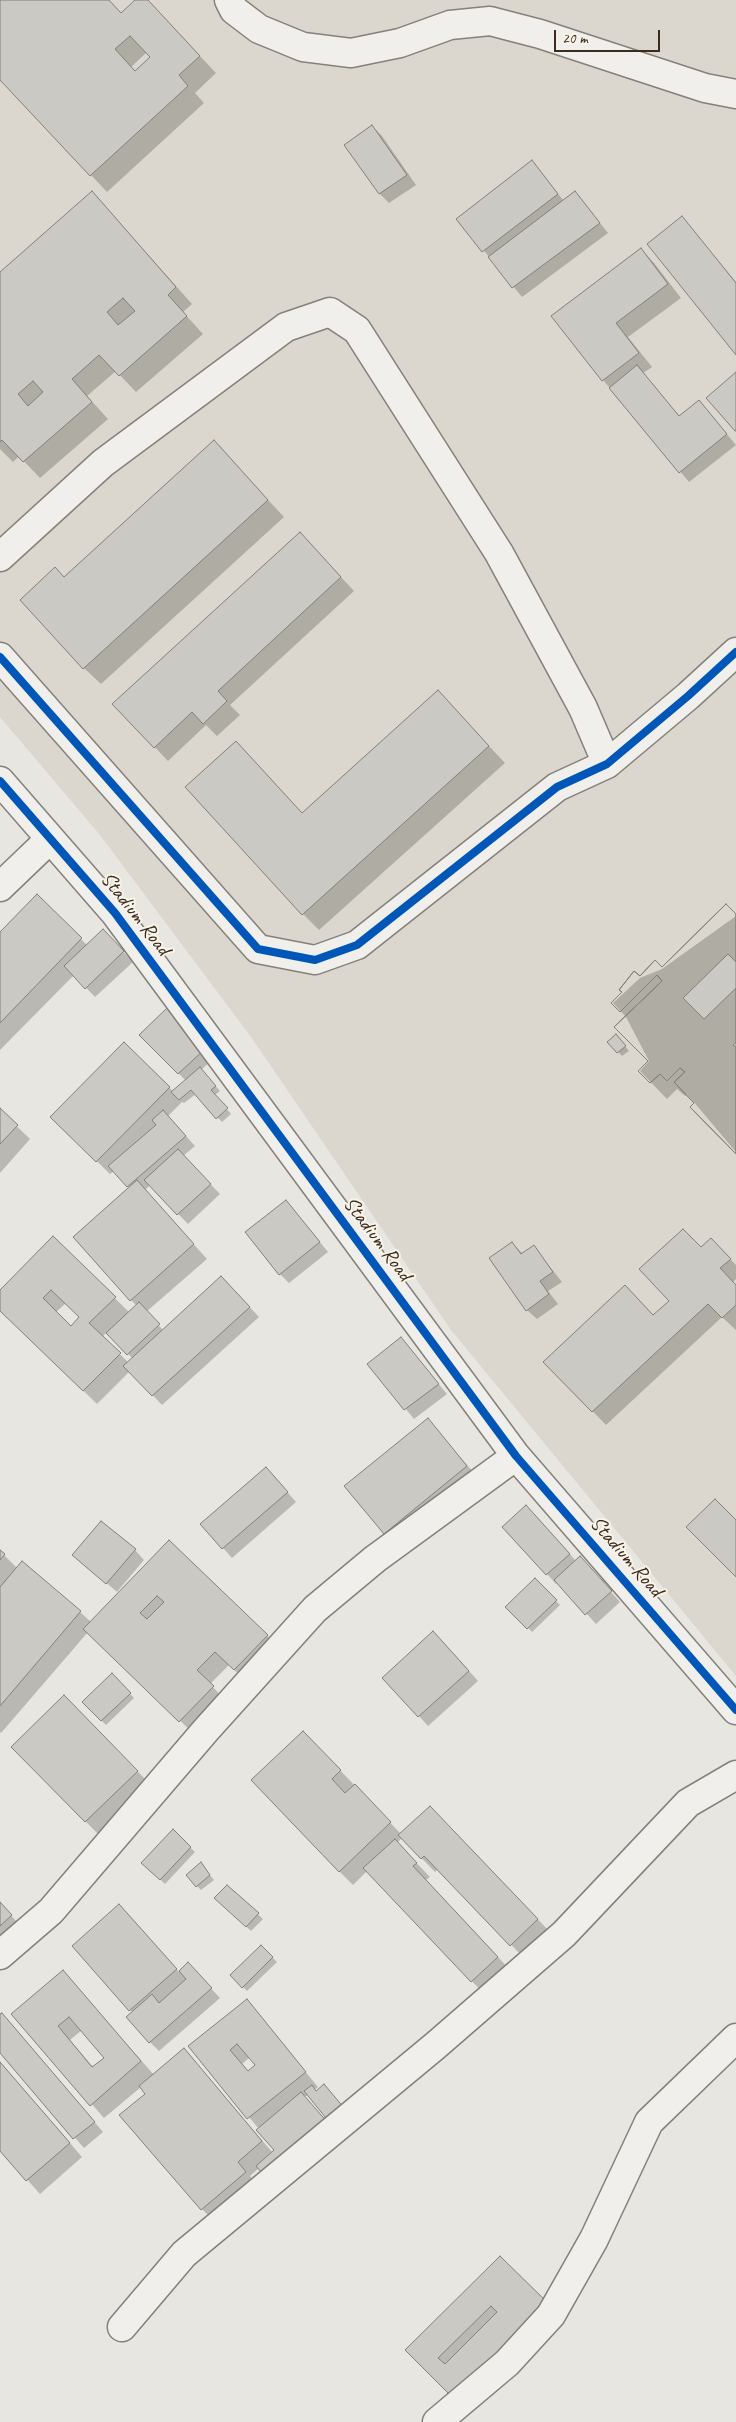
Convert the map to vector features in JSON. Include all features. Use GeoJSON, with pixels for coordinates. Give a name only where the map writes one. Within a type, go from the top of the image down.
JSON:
{"type":"FeatureCollection","features":[{"type":"Feature","properties":{"kind":"street"},"geometry":{"type":"LineString","coordinates":[[229,0],[234,10],[259,29],[303,47],[351,53],[400,43],[450,25],[490,21],[540,34],[705,88],[736,94]]}},
{"type":"Feature","properties":{"kind":"street"},"geometry":{"type":"LineString","coordinates":[[0,557],[103,463],[286,327],[330,312],[357,330],[499,552],[583,708],[607,764]]}},
{"type":"Feature","properties":{"kind":"street"},"geometry":{"type":"LineString","coordinates":[[0,657],[258,949],[315,960],[356,945],[557,787],[607,764],[688,696],[736,652]]}},
{"type":"Feature","properties":{"kind":"street","name":"Stadium Road"},"geometry":{"type":"LineString","coordinates":[[0,781],[115,913],[516,1456],[736,1710]]}},
{"type":"Feature","properties":{"kind":"street"},"geometry":{"type":"LineString","coordinates":[[0,887],[50,839]]}},
{"type":"Feature","properties":{"kind":"street"},"geometry":{"type":"LineString","coordinates":[[0,1955],[51,1911],[206,1730],[315,1608],[375,1559],[516,1456]]}},
{"type":"Feature","properties":{"kind":"street"},"geometry":{"type":"LineString","coordinates":[[122,2327],[184,2254],[435,2046],[564,1934],[688,1803],[736,1775]]}},
{"type":"Feature","properties":{"kind":"street"},"geometry":{"type":"LineString","coordinates":[[437,2422],[507,2363],[551,2315],[594,2239],[649,2122],[736,2038]]}},
{"type":"Feature","properties":{"kind":"shaded area"},"geometry":{"type":"Polygon","coordinates":[[[0,0],[736,0],[736,1676],[451,1330],[251,1037],[100,835],[0,717],[0,0]]]}},
{"type":"Feature","properties":{"kind":"building"},"geometry":{"type":"Polygon","coordinates":[[[0,0],[109,0],[121,13],[135,0],[148,0],[200,56],[179,75],[188,86],[90,176],[0,80],[0,0]],[[130,36],[115,49],[135,71],[150,57],[130,36]]]}},
{"type":"Feature","properties":{"kind":"building"},"geometry":{"type":"Polygon","coordinates":[[[372,125],[407,175],[379,194],[344,145],[372,125]]]}},
{"type":"Feature","properties":{"kind":"building"},"geometry":{"type":"Polygon","coordinates":[[[532,160],[558,194],[482,252],[456,219],[532,160]]]}},
{"type":"Feature","properties":{"kind":"building"},"geometry":{"type":"Polygon","coordinates":[[[92,191],[176,287],[168,295],[187,316],[119,376],[99,355],[72,379],[92,402],[23,462],[2,440],[0,442],[0,272],[92,191]],[[123,298],[107,312],[118,325],[135,311],[123,298]],[[33,381],[18,394],[28,406],[43,392],[33,381]]]}},
{"type":"Feature","properties":{"kind":"building"},"geometry":{"type":"Polygon","coordinates":[[[575,191],[600,223],[512,288],[488,257],[575,191]]]}},
{"type":"Feature","properties":{"kind":"building"},"geometry":{"type":"Polygon","coordinates":[[[682,216],[736,283],[736,355],[647,244],[682,216]]]}},
{"type":"Feature","properties":{"kind":"building"},"geometry":{"type":"Polygon","coordinates":[[[641,248],[668,284],[616,323],[639,353],[602,381],[551,316],[641,248]]]}},
{"type":"Feature","properties":{"kind":"building"},"geometry":{"type":"Polygon","coordinates":[[[637,365],[679,416],[699,400],[727,434],[679,473],[609,388],[637,365]]]}},
{"type":"Feature","properties":{"kind":"building"},"geometry":{"type":"Polygon","coordinates":[[[736,372],[736,431],[735,431],[706,398],[736,372]]]}},
{"type":"Feature","properties":{"kind":"building"},"geometry":{"type":"Polygon","coordinates":[[[214,440],[268,500],[83,669],[20,600],[55,567],[64,577],[214,440]]]}},
{"type":"Feature","properties":{"kind":"building"},"geometry":{"type":"Polygon","coordinates":[[[300,532],[341,577],[218,691],[227,701],[203,724],[192,712],[154,748],[112,704],[300,532]]]}},
{"type":"Feature","properties":{"kind":"building"},"geometry":{"type":"Polygon","coordinates":[[[438,690],[489,746],[302,915],[185,787],[236,741],[302,813],[438,690]]]}},
{"type":"Feature","properties":{"kind":"building"},"geometry":{"type":"Polygon","coordinates":[[[37,894],[82,938],[0,1023],[0,932],[37,894]]]}},
{"type":"Feature","properties":{"kind":"building"},"geometry":{"type":"Polygon","coordinates":[[[726,904],[736,914],[736,962],[728,954],[683,998],[704,1019],[736,988],[736,1042],[733,1045],[736,1047],[736,1154],[690,1107],[694,1103],[674,1082],[685,1072],[680,1068],[667,1081],[660,1074],[650,1083],[638,1071],[648,1061],[614,1027],[662,981],[657,975],[620,1012],[611,1003],[622,992],[619,990],[634,971],[640,976],[655,960],[662,967],[726,904]]]}},
{"type":"Feature","properties":{"kind":"building"},"geometry":{"type":"Polygon","coordinates":[[[726,904],[736,914],[736,1154],[690,1107],[694,1103],[674,1082],[685,1072],[680,1068],[667,1081],[660,1074],[650,1083],[638,1071],[648,1061],[614,1027],[662,981],[657,975],[620,1012],[611,1003],[622,992],[619,990],[634,971],[640,976],[655,960],[662,967],[726,904]]]}},
{"type":"Feature","properties":{"kind":"building"},"geometry":{"type":"Polygon","coordinates":[[[103,929],[124,951],[85,989],[64,966],[103,929]]]}},
{"type":"Feature","properties":{"kind":"building"},"geometry":{"type":"Polygon","coordinates":[[[167,1008],[206,1048],[178,1074],[139,1035],[167,1008]]]}},
{"type":"Feature","properties":{"kind":"building"},"geometry":{"type":"Polygon","coordinates":[[[616,1034],[626,1046],[617,1053],[607,1042],[616,1034]]]}},
{"type":"Feature","properties":{"kind":"building"},"geometry":{"type":"Polygon","coordinates":[[[124,1042],[170,1087],[96,1162],[50,1117],[124,1042]]]}},
{"type":"Feature","properties":{"kind":"building"},"geometry":{"type":"Polygon","coordinates":[[[200,1067],[216,1086],[211,1090],[228,1108],[216,1119],[191,1090],[179,1100],[171,1092],[200,1067]]]}},
{"type":"Feature","properties":{"kind":"building"},"geometry":{"type":"Polygon","coordinates":[[[0,1108],[18,1125],[0,1144],[0,1108]]]}},
{"type":"Feature","properties":{"kind":"building"},"geometry":{"type":"Polygon","coordinates":[[[163,1110],[186,1136],[127,1187],[108,1166],[156,1125],[152,1120],[163,1110]]]}},
{"type":"Feature","properties":{"kind":"building"},"geometry":{"type":"Polygon","coordinates":[[[178,1149],[211,1184],[177,1215],[144,1180],[178,1149]]]}},
{"type":"Feature","properties":{"kind":"building"},"geometry":{"type":"Polygon","coordinates":[[[137,1180],[194,1244],[130,1301],[73,1237],[137,1180]]]}},
{"type":"Feature","properties":{"kind":"building"},"geometry":{"type":"Polygon","coordinates":[[[286,1200],[320,1242],[279,1275],[245,1232],[286,1200]]]}},
{"type":"Feature","properties":{"kind":"building"},"geometry":{"type":"Polygon","coordinates":[[[683,1229],[701,1247],[711,1238],[731,1259],[720,1268],[736,1285],[736,1305],[722,1318],[708,1304],[592,1412],[543,1362],[625,1285],[653,1315],[669,1301],[639,1269],[683,1229]]]}},
{"type":"Feature","properties":{"kind":"building"},"geometry":{"type":"Polygon","coordinates":[[[53,1236],[116,1297],[89,1323],[121,1353],[83,1391],[0,1311],[0,1290],[53,1236]],[[51,1290],[43,1298],[71,1326],[79,1317],[51,1290]]]}},
{"type":"Feature","properties":{"kind":"building"},"geometry":{"type":"Polygon","coordinates":[[[512,1242],[521,1254],[534,1245],[553,1272],[540,1281],[549,1294],[526,1311],[489,1258],[512,1242]]]}},
{"type":"Feature","properties":{"kind":"building"},"geometry":{"type":"Polygon","coordinates":[[[221,1276],[250,1307],[152,1396],[123,1366],[221,1276]]]}},
{"type":"Feature","properties":{"kind":"building"},"geometry":{"type":"Polygon","coordinates":[[[139,1302],[160,1324],[127,1355],[106,1333],[139,1302]]]}},
{"type":"Feature","properties":{"kind":"building"},"geometry":{"type":"Polygon","coordinates":[[[401,1337],[439,1384],[404,1410],[367,1364],[401,1337]]]}},
{"type":"Feature","properties":{"kind":"building"},"geometry":{"type":"Polygon","coordinates":[[[428,1418],[467,1466],[384,1534],[344,1486],[428,1418]]]}},
{"type":"Feature","properties":{"kind":"building"},"geometry":{"type":"Polygon","coordinates":[[[266,1467],[288,1492],[222,1549],[200,1524],[266,1467]]]}},
{"type":"Feature","properties":{"kind":"building"},"geometry":{"type":"Polygon","coordinates":[[[715,1499],[736,1520],[736,1577],[686,1527],[715,1499]]]}},
{"type":"Feature","properties":{"kind":"building"},"geometry":{"type":"Polygon","coordinates":[[[526,1505],[570,1554],[546,1575],[502,1527],[526,1505]]]}},
{"type":"Feature","properties":{"kind":"building"},"geometry":{"type":"Polygon","coordinates":[[[101,1521],[136,1549],[106,1584],[72,1555],[101,1521]]]}},
{"type":"Feature","properties":{"kind":"building"},"geometry":{"type":"Polygon","coordinates":[[[169,1540],[268,1635],[234,1670],[215,1652],[197,1670],[214,1686],[179,1722],[83,1629],[169,1540]],[[157,1596],[140,1613],[147,1619],[164,1602],[157,1596]]]}},
{"type":"Feature","properties":{"kind":"building"},"geometry":{"type":"Polygon","coordinates":[[[0,1550],[5,1554],[0,1560],[0,1550]]]}},
{"type":"Feature","properties":{"kind":"building"},"geometry":{"type":"Polygon","coordinates":[[[580,1556],[612,1591],[585,1615],[554,1580],[580,1556]]]}},
{"type":"Feature","properties":{"kind":"building"},"geometry":{"type":"Polygon","coordinates":[[[22,1561],[81,1611],[0,1706],[0,1587],[22,1561]]]}},
{"type":"Feature","properties":{"kind":"building"},"geometry":{"type":"Polygon","coordinates":[[[535,1578],[557,1600],[527,1629],[505,1607],[535,1578]]]}},
{"type":"Feature","properties":{"kind":"building"},"geometry":{"type":"Polygon","coordinates":[[[433,1631],[469,1671],[418,1717],[382,1678],[433,1631]]]}},
{"type":"Feature","properties":{"kind":"building"},"geometry":{"type":"Polygon","coordinates":[[[112,1673],[131,1693],[101,1721],[82,1702],[112,1673]]]}},
{"type":"Feature","properties":{"kind":"building"},"geometry":{"type":"Polygon","coordinates":[[[64,1695],[138,1771],[85,1822],[11,1747],[64,1695]]]}},
{"type":"Feature","properties":{"kind":"building"},"geometry":{"type":"Polygon","coordinates":[[[303,1731],[341,1770],[332,1779],[345,1793],[355,1784],[391,1822],[339,1872],[251,1780],[303,1731]]]}},
{"type":"Feature","properties":{"kind":"building"},"geometry":{"type":"Polygon","coordinates":[[[430,1806],[538,1919],[510,1946],[424,1856],[421,1859],[398,1835],[430,1806]]]}},
{"type":"Feature","properties":{"kind":"building"},"geometry":{"type":"Polygon","coordinates":[[[173,1829],[191,1847],[160,1880],[141,1863],[173,1829]]]}},
{"type":"Feature","properties":{"kind":"building"},"geometry":{"type":"Polygon","coordinates":[[[395,1839],[417,1863],[413,1866],[498,1957],[471,1982],[363,1868],[395,1839]]]}},
{"type":"Feature","properties":{"kind":"building"},"geometry":{"type":"Polygon","coordinates":[[[201,1862],[210,1875],[196,1887],[186,1875],[201,1862]]]}},
{"type":"Feature","properties":{"kind":"building"},"geometry":{"type":"Polygon","coordinates":[[[227,1885],[259,1913],[246,1927],[214,1898],[227,1885]]]}},
{"type":"Feature","properties":{"kind":"building"},"geometry":{"type":"Polygon","coordinates":[[[0,1902],[12,1915],[0,1926],[0,1902]]]}},
{"type":"Feature","properties":{"kind":"building"},"geometry":{"type":"Polygon","coordinates":[[[119,1904],[177,1969],[129,2011],[72,1946],[119,1904]]]}},
{"type":"Feature","properties":{"kind":"building"},"geometry":{"type":"Polygon","coordinates":[[[261,1945],[273,1957],[242,1988],[230,1975],[261,1945]]]}},
{"type":"Feature","properties":{"kind":"building"},"geometry":{"type":"Polygon","coordinates":[[[188,1962],[212,1988],[149,2043],[126,2017],[152,1994],[159,2003],[186,1979],[179,1971],[188,1962]]]}},
{"type":"Feature","properties":{"kind":"building"},"geometry":{"type":"Polygon","coordinates":[[[63,1970],[141,2061],[90,2106],[11,2014],[63,1970]],[[69,2017],[58,2026],[92,2067],[104,2058],[69,2017]]]}},
{"type":"Feature","properties":{"kind":"building"},"geometry":{"type":"Polygon","coordinates":[[[247,1999],[306,2072],[247,2119],[188,2046],[247,1999]],[[237,2044],[230,2050],[248,2071],[255,2065],[237,2044]]]}},
{"type":"Feature","properties":{"kind":"building"},"geometry":{"type":"Polygon","coordinates":[[[2,2013],[95,2122],[73,2139],[0,2053],[0,2014],[2,2013]]]}},
{"type":"Feature","properties":{"kind":"building"},"geometry":{"type":"Polygon","coordinates":[[[184,2048],[262,2141],[238,2162],[246,2172],[201,2210],[119,2115],[145,2094],[139,2086],[184,2048]]]}},
{"type":"Feature","properties":{"kind":"building"},"geometry":{"type":"Polygon","coordinates":[[[0,2062],[70,2143],[26,2181],[0,2151],[0,2062]]]}},
{"type":"Feature","properties":{"kind":"building"},"geometry":{"type":"Polygon","coordinates":[[[324,2084],[345,2109],[330,2123],[304,2091],[312,2085],[316,2091],[324,2084]]]}},
{"type":"Feature","properties":{"kind":"building"},"geometry":{"type":"Polygon","coordinates":[[[301,2092],[329,2124],[266,2178],[256,2166],[274,2150],[256,2130],[301,2092]]]}},
{"type":"Feature","properties":{"kind":"building"},"geometry":{"type":"Polygon","coordinates":[[[500,2256],[551,2306],[456,2401],[405,2350],[500,2256]],[[491,2306],[438,2358],[445,2364],[497,2312],[491,2306]]]}},
{"type":"Feature","properties":{"kind":"cycle path"},"geometry":{"type":"LineString","coordinates":[[0,657],[258,949],[315,960],[357,945],[557,787],[607,764],[688,696],[736,652]]}},
{"type":"Feature","properties":{"kind":"cycle path"},"geometry":{"type":"LineString","coordinates":[[0,781],[115,913],[516,1456],[736,1710]]}}]}
